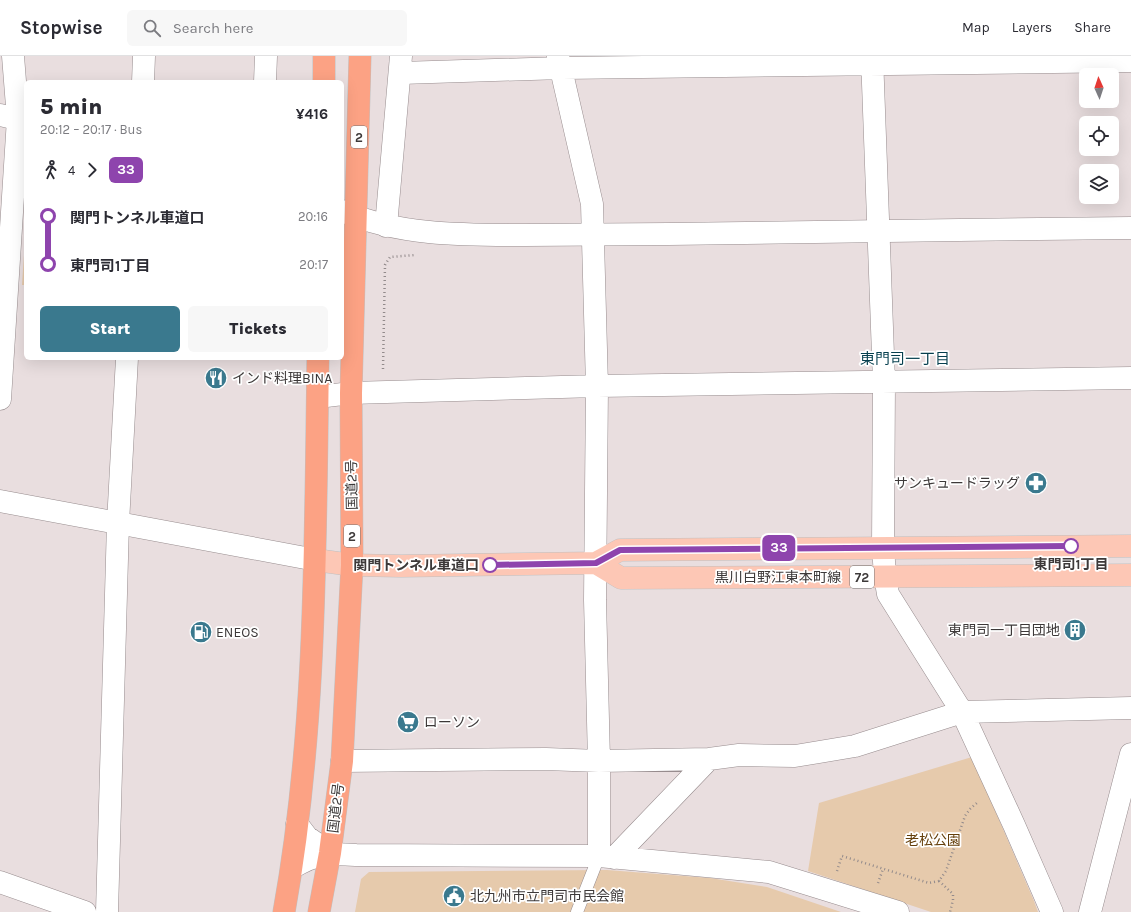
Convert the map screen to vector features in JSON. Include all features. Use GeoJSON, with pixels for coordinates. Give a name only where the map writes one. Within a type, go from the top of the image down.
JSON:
{"type":"FeatureCollection","features":[{"type":"Feature","properties":{"kind":"highway"},"geometry":{"type":"LineString","coordinates":[[324,56],[324,80]]}},
{"type":"Feature","properties":{"kind":"highway","name":"国道2号"},"geometry":{"type":"LineString","coordinates":[[319,912],[330,853],[342,761],[352,566],[349,215],[360,56]]}},
{"type":"Feature","properties":{"kind":"highway"},"geometry":{"type":"LineString","coordinates":[[284,912],[298,824],[306,747],[316,560],[318,360]]}},
{"type":"Feature","properties":{"kind":"main road","name":"黒川白野江東本町線"},"geometry":{"type":"LineString","coordinates":[[316,560],[352,566],[596,563],[620,550],[1131,546]]}},
{"type":"Feature","properties":{"kind":"main road","name":"黒川白野江東本町線"},"geometry":{"type":"LineString","coordinates":[[596,563],[621,578],[1131,575]]}},
{"type":"Feature","properties":{"kind":"street"},"geometry":{"type":"LineString","coordinates":[[0,399],[15,118],[13,56]]}},
{"type":"Feature","properties":{"kind":"street"},"geometry":{"type":"LineString","coordinates":[[143,80],[144,56]]}},
{"type":"Feature","properties":{"kind":"street"},"geometry":{"type":"LineString","coordinates":[[266,56],[266,80]]}},
{"type":"Feature","properties":{"kind":"street"},"geometry":{"type":"LineString","coordinates":[[386,226],[401,64],[872,60],[1131,61]]}},
{"type":"Feature","properties":{"kind":"street"},"geometry":{"type":"LineString","coordinates":[[872,60],[884,382],[883,547],[888,596],[962,712],[1052,912]]}},
{"type":"Feature","properties":{"kind":"street"},"geometry":{"type":"LineString","coordinates":[[560,62],[592,204],[597,386],[595,600],[599,761],[606,857]]}},
{"type":"Feature","properties":{"kind":"street"},"geometry":{"type":"LineString","coordinates":[[349,215],[386,226],[412,231],[470,235],[593,235],[1131,228]]}},
{"type":"Feature","properties":{"kind":"street"},"geometry":{"type":"LineString","coordinates":[[107,912],[118,523],[127,360]]}},
{"type":"Feature","properties":{"kind":"street"},"geometry":{"type":"LineString","coordinates":[[318,397],[351,394],[597,386],[1131,378]]}},
{"type":"Feature","properties":{"kind":"street"},"geometry":{"type":"LineString","coordinates":[[0,501],[316,560]]}},
{"type":"Feature","properties":{"kind":"street"},"geometry":{"type":"LineString","coordinates":[[342,761],[546,759],[599,761],[709,759],[739,755],[795,756],[855,746],[962,712],[1131,708]]}},
{"type":"Feature","properties":{"kind":"street"},"geometry":{"type":"LineString","coordinates":[[1090,912],[1131,754]]}},
{"type":"Feature","properties":{"kind":"street"},"geometry":{"type":"LineString","coordinates":[[606,857],[709,759]]}},
{"type":"Feature","properties":{"kind":"street"},"geometry":{"type":"LineString","coordinates":[[298,824],[307,837],[330,853]]}},
{"type":"Feature","properties":{"kind":"street"},"geometry":{"type":"LineString","coordinates":[[292,868],[303,861],[330,853],[356,855],[606,857],[769,872],[898,912]]}},
{"type":"Feature","properties":{"kind":"street"},"geometry":{"type":"LineString","coordinates":[[0,882],[85,912]]}},
{"type":"Feature","properties":{"kind":"lane"},"geometry":{"type":"LineString","coordinates":[[577,912],[606,857]]}},
{"type":"Feature","properties":{"kind":"path"},"geometry":{"type":"LineString","coordinates":[[383,372],[385,266],[390,257],[420,255]]}},
{"type":"Feature","properties":{"kind":"path"},"geometry":{"type":"LineString","coordinates":[[831,891],[842,856],[928,883],[939,881],[946,871],[964,816],[976,803],[999,793]]}},
{"type":"Feature","properties":{"kind":"path"},"geometry":{"type":"LineString","coordinates":[[939,881],[953,894],[950,912]]}},
{"type":"Feature","properties":{"kind":"green space"},"geometry":{"type":"Polygon","coordinates":[[[24,255],[24,285],[22,285],[24,255]]]}},
{"type":"Feature","properties":{"kind":"green space","name":"老松公園"},"geometry":{"type":"Polygon","coordinates":[[[972,757],[1038,912],[931,912],[808,871],[819,803],[972,757]]]}},
{"type":"Feature","properties":{"kind":"green space"},"geometry":{"type":"Polygon","coordinates":[[[607,870],[710,878],[767,887],[841,912],[355,912],[361,879],[369,872],[607,870]]]}},
{"type":"Feature","properties":{"kind":"bus line","name":"33"},"geometry":{"type":"LineString","coordinates":[[490,565],[596,563],[620,550],[1071,546]]}},
{"type":"Feature","properties":{"kind":"place","name":"インド料理BINA"},"geometry":{"type":"Point","coordinates":[216,378]}},
{"type":"Feature","properties":{"kind":"place","name":"サンキュードラッグ"},"geometry":{"type":"Point","coordinates":[1036,483]}},
{"type":"Feature","properties":{"kind":"place","name":"東門司1丁目"},"geometry":{"type":"Point","coordinates":[1071,546]}},
{"type":"Feature","properties":{"kind":"place","name":"関門トンネル車道口"},"geometry":{"type":"Point","coordinates":[490,565]}},
{"type":"Feature","properties":{"kind":"place","name":"東門司一丁目団地"},"geometry":{"type":"Point","coordinates":[1075,630]}},
{"type":"Feature","properties":{"kind":"place","name":"ENEOS"},"geometry":{"type":"Point","coordinates":[201,632]}},
{"type":"Feature","properties":{"kind":"place","name":"ローソン"},"geometry":{"type":"Point","coordinates":[408,722]}},
{"type":"Feature","properties":{"kind":"place","name":"北九州市立門司市民会館"},"geometry":{"type":"Point","coordinates":[454,896]}},
{"type":"Feature","properties":{"kind":"district","name":"東門司一丁目"},"geometry":{"type":"Point","coordinates":[905,359]}}]}
